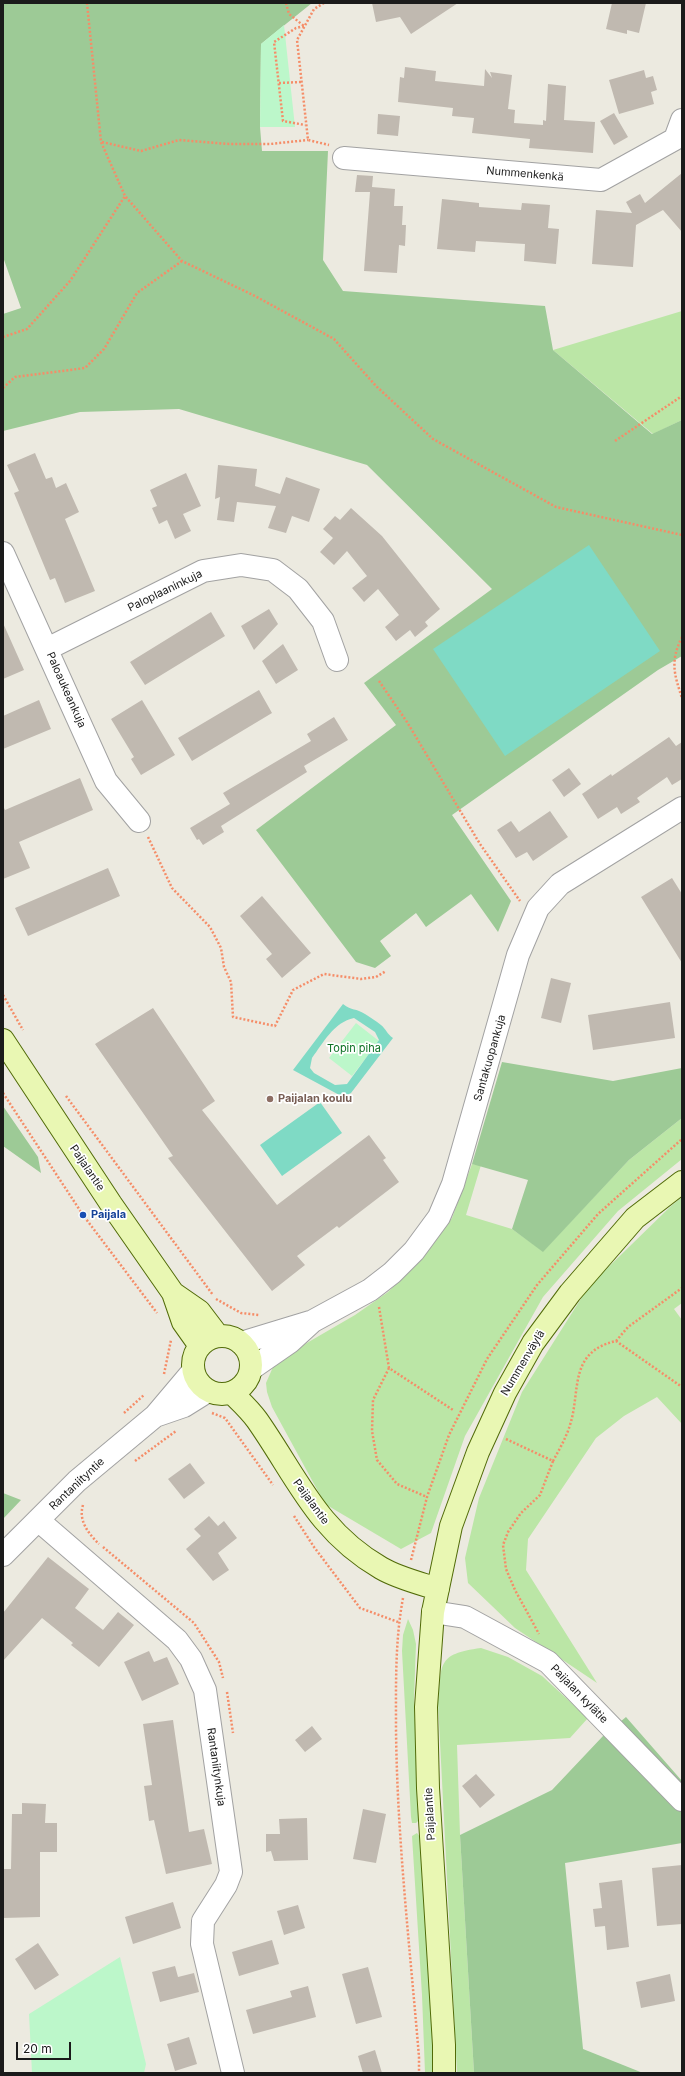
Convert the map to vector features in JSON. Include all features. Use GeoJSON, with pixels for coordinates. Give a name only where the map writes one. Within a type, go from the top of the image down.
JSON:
{"type":"FeatureCollection","features":[{"type":"Feature","properties":{"kind":"street","name":"Nummenkenkä"},"geometry":{"type":"LineString","coordinates":[[344,158],[601,180],[675,139],[682,120]]}},
{"type":"Feature","properties":{"kind":"street","name":"Paloaukeankuja"},"geometry":{"type":"LineString","coordinates":[[3,553],[106,781],[139,821]]}},
{"type":"Feature","properties":{"kind":"street","name":"Paloplaaninkuja"},"geometry":{"type":"LineString","coordinates":[[47,649],[203,571],[241,565],[273,570],[298,589],[323,621],[337,660]]}},
{"type":"Feature","properties":{"kind":"street","name":"Santakuopankuja"},"geometry":{"type":"LineString","coordinates":[[241,1343],[313,1321],[370,1290],[414,1251],[439,1217],[460,1165],[518,955],[538,908],[560,884],[682,808]]}},
{"type":"Feature","properties":{"kind":"street","name":"Paijalantie"},"geometry":{"type":"LineString","coordinates":[[3,1040],[111,1204],[173,1293],[183,1322],[209,1341]]}},
{"type":"Feature","properties":{"kind":"street","name":"Nummenväylä"},"geometry":{"type":"LineString","coordinates":[[438,1589],[451,1526],[478,1452],[505,1393],[533,1343],[570,1293],[635,1218],[682,1182]]}},
{"type":"Feature","properties":{"kind":"street","name":"Santakuopankuja"},"geometry":{"type":"LineString","coordinates":[[243,1381],[313,1321]]}},
{"type":"Feature","properties":{"kind":"street"},"geometry":{"type":"LineString","coordinates":[[226,1336],[241,1343],[247,1350],[251,1359],[243,1381],[216,1394],[201,1386],[193,1371],[193,1362],[209,1341],[226,1336]]}},
{"type":"Feature","properties":{"kind":"street","name":"Rantaniityntie"},"geometry":{"type":"LineString","coordinates":[[3,1555],[77,1481],[154,1416],[193,1371]]}},
{"type":"Feature","properties":{"kind":"street","name":"Paijalantie"},"geometry":{"type":"LineString","coordinates":[[243,1381],[256,1418],[315,1511],[337,1536],[381,1568],[406,1579],[438,1589],[433,1612],[426,1707],[428,1788],[444,2045],[444,2073]]}},
{"type":"Feature","properties":{"kind":"street","name":"Rantaniityntie"},"geometry":{"type":"LineString","coordinates":[[154,1416],[184,1406],[208,1391]]}},
{"type":"Feature","properties":{"kind":"street","name":"Rantaniitynkuja"},"geometry":{"type":"LineString","coordinates":[[38,1520],[177,1640],[191,1659],[205,1690],[231,1872],[226,1884],[203,1921],[202,1944],[233,2073]]}},
{"type":"Feature","properties":{"kind":"street","name":"Paijalan kylätie"},"geometry":{"type":"LineString","coordinates":[[433,1612],[466,1617],[548,1662],[682,1800]]}},
{"type":"Feature","properties":{"kind":"path"},"geometry":{"type":"LineString","coordinates":[[87,3],[101,142],[125,196],[182,261],[255,296],[334,339],[376,386],[433,439],[556,507],[682,535]]}},
{"type":"Feature","properties":{"kind":"path"},"geometry":{"type":"LineString","coordinates":[[286,3],[289,14],[304,26]]}},
{"type":"Feature","properties":{"kind":"path"},"geometry":{"type":"LineString","coordinates":[[308,140],[305,125],[297,40],[314,9],[324,3]]}},
{"type":"Feature","properties":{"kind":"path"},"geometry":{"type":"LineString","coordinates":[[304,26],[296,28],[274,42],[283,120],[305,125]]}},
{"type":"Feature","properties":{"kind":"path"},"geometry":{"type":"LineString","coordinates":[[279,83],[301,82]]}},
{"type":"Feature","properties":{"kind":"path"},"geometry":{"type":"LineString","coordinates":[[101,142],[141,151],[179,140],[270,144],[308,140],[337,147],[344,158]]}},
{"type":"Feature","properties":{"kind":"path"},"geometry":{"type":"LineString","coordinates":[[3,338],[27,329],[70,282],[125,196]]}},
{"type":"Feature","properties":{"kind":"path"},"geometry":{"type":"LineString","coordinates":[[3,388],[15,376],[85,368],[104,349],[137,293],[182,261]]}},
{"type":"Feature","properties":{"kind":"path"},"geometry":{"type":"LineString","coordinates":[[615,441],[682,396]]}},
{"type":"Feature","properties":{"kind":"path"},"geometry":{"type":"LineString","coordinates":[[682,637],[676,650],[674,672],[682,698]]}},
{"type":"Feature","properties":{"kind":"path"},"geometry":{"type":"LineString","coordinates":[[379,681],[407,722],[480,844],[523,904]]}},
{"type":"Feature","properties":{"kind":"path"},"geometry":{"type":"LineString","coordinates":[[139,821],[172,888],[210,927],[221,948],[224,967],[230,982],[233,1017],[275,1026],[293,990],[324,974],[361,979],[376,977],[386,971]]}},
{"type":"Feature","properties":{"kind":"path"},"geometry":{"type":"LineString","coordinates":[[3,995],[25,1034]]}},
{"type":"Feature","properties":{"kind":"path"},"geometry":{"type":"LineString","coordinates":[[63,1091],[216,1298],[241,1313],[263,1316]]}},
{"type":"Feature","properties":{"kind":"path"},"geometry":{"type":"LineString","coordinates":[[548,1662],[544,1643],[514,1590],[506,1569],[503,1545],[508,1532],[521,1513],[540,1495],[553,1461],[570,1425],[576,1383],[585,1360],[601,1345],[616,1341],[628,1326],[682,1288]]}},
{"type":"Feature","properties":{"kind":"path"},"geometry":{"type":"LineString","coordinates":[[370,1290],[379,1305],[389,1368],[373,1400],[372,1431],[377,1460],[397,1484],[427,1497],[418,1538],[406,1579],[398,1630],[396,1677],[396,1778],[419,2057],[419,2073]]}},
{"type":"Feature","properties":{"kind":"path"},"geometry":{"type":"LineString","coordinates":[[616,1341],[682,1387]]}},
{"type":"Feature","properties":{"kind":"path"},"geometry":{"type":"LineString","coordinates":[[389,1368],[453,1410]]}},
{"type":"Feature","properties":{"kind":"path"},"geometry":{"type":"LineString","coordinates":[[500,1436],[553,1461]]}},
{"type":"Feature","properties":{"kind":"green space"},"geometry":{"type":"Polygon","coordinates":[[[3,3],[312,3],[261,44],[260,127],[262,151],[328,151],[323,260],[343,291],[545,306],[553,350],[652,434],[682,420],[682,656],[658,670],[452,815],[511,901],[498,932],[471,894],[426,927],[416,913],[380,941],[391,956],[375,968],[356,962],[256,830],[396,725],[364,683],[492,589],[367,465],[179,409],[80,412],[3,431],[3,314],[21,308],[3,257],[3,3]]]}},
{"type":"Feature","properties":{"kind":"green space"},"geometry":{"type":"Polygon","coordinates":[[[284,25],[295,127],[260,127],[261,44],[284,25]]]}},
{"type":"Feature","properties":{"kind":"green space"},"geometry":{"type":"Polygon","coordinates":[[[682,311],[682,420],[653,434],[553,350],[682,311]]]}},
{"type":"Feature","properties":{"kind":"green space","name":"Topin piha"},"geometry":{"type":"Polygon","coordinates":[[[356,1023],[379,1041],[352,1076],[329,1058],[356,1023]]]}},
{"type":"Feature","properties":{"kind":"green space"},"geometry":{"type":"Polygon","coordinates":[[[502,1062],[613,1081],[682,1068],[682,1118],[629,1160],[543,1252],[512,1229],[528,1180],[472,1164],[502,1062]]]}},
{"type":"Feature","properties":{"kind":"green space"},"geometry":{"type":"Polygon","coordinates":[[[3,1106],[38,1157],[41,1173],[3,1146],[3,1106]]]}},
{"type":"Feature","properties":{"kind":"green space"},"geometry":{"type":"Polygon","coordinates":[[[682,1118],[682,1159],[618,1211],[543,1297],[465,1436],[431,1533],[401,1549],[325,1504],[272,1407],[267,1392],[266,1383],[273,1367],[281,1358],[355,1315],[388,1292],[418,1262],[452,1218],[472,1164],[481,1165],[466,1215],[512,1229],[543,1251],[629,1160],[682,1118]]]}},
{"type":"Feature","properties":{"kind":"green space"},"geometry":{"type":"Polygon","coordinates":[[[682,1197],[682,1303],[674,1309],[682,1320],[682,1424],[657,1397],[624,1416],[596,1438],[528,1539],[526,1570],[597,1683],[515,1628],[468,1583],[465,1558],[479,1498],[522,1392],[589,1286],[682,1197]]]}},
{"type":"Feature","properties":{"kind":"green space"},"geometry":{"type":"Polygon","coordinates":[[[3,1493],[21,1500],[3,1519],[3,1493]]]}},
{"type":"Feature","properties":{"kind":"green space"},"geometry":{"type":"Polygon","coordinates":[[[408,1619],[413,1630],[416,1644],[414,1699],[419,1820],[416,1823],[412,1823],[411,1817],[402,1651],[403,1635],[408,1619]]]}},
{"type":"Feature","properties":{"kind":"green space"},"geometry":{"type":"Polygon","coordinates":[[[481,1648],[508,1657],[542,1676],[588,1718],[570,1738],[457,1745],[460,1835],[474,2073],[457,2073],[438,1703],[441,1670],[444,1663],[456,1654],[466,1650],[481,1648]]]}},
{"type":"Feature","properties":{"kind":"green space"},"geometry":{"type":"Polygon","coordinates":[[[626,1717],[682,1781],[682,1843],[565,1863],[583,2049],[643,2073],[474,2073],[460,1835],[552,1790],[603,1736],[626,1717]]]}},
{"type":"Feature","properties":{"kind":"green space"},"geometry":{"type":"Polygon","coordinates":[[[417,1833],[420,1837],[430,1945],[434,2073],[425,2073],[422,1995],[412,1836],[417,1833]]]}},
{"type":"Feature","properties":{"kind":"green space"},"geometry":{"type":"Polygon","coordinates":[[[120,1957],[146,2064],[144,2073],[32,2073],[29,2014],[120,1957]]]}},
{"type":"Feature","properties":{"kind":"shaded area"},"geometry":{"type":"Polygon","coordinates":[[[589,545],[660,651],[505,756],[433,649],[589,545]]]}},
{"type":"Feature","properties":{"kind":"shaded area"},"geometry":{"type":"Polygon","coordinates":[[[343,1004],[349,1008],[362,1012],[373,1019],[393,1038],[351,1093],[343,1097],[293,1070],[343,1004]],[[354,1018],[347,1020],[335,1028],[325,1040],[312,1058],[310,1068],[314,1073],[335,1085],[347,1084],[379,1040],[375,1032],[354,1018]]]}},
{"type":"Feature","properties":{"kind":"shaded area"},"geometry":{"type":"Polygon","coordinates":[[[320,1102],[342,1133],[282,1176],[260,1145],[320,1102]]]}},
{"type":"Feature","properties":{"kind":"building"},"geometry":{"type":"Polygon","coordinates":[[[372,3],[458,3],[411,34],[400,17],[376,22],[372,3]]]}},
{"type":"Feature","properties":{"kind":"building"},"geometry":{"type":"Polygon","coordinates":[[[612,3],[646,3],[639,33],[627,30],[627,34],[606,29],[612,3]]]}},
{"type":"Feature","properties":{"kind":"building"},"geometry":{"type":"Polygon","coordinates":[[[405,67],[436,71],[435,81],[484,86],[485,69],[492,78],[490,72],[512,75],[508,109],[515,110],[514,123],[543,125],[543,120],[546,121],[548,84],[566,86],[564,120],[595,122],[593,153],[529,148],[530,139],[472,133],[474,118],[452,116],[453,108],[398,102],[400,77],[404,78],[405,67]]]}},
{"type":"Feature","properties":{"kind":"building"},"geometry":{"type":"Polygon","coordinates":[[[644,70],[646,78],[653,76],[657,90],[651,92],[654,104],[619,114],[609,80],[644,70]]]}},
{"type":"Feature","properties":{"kind":"building"},"geometry":{"type":"Polygon","coordinates":[[[614,113],[628,137],[614,145],[600,121],[614,113]]]}},
{"type":"Feature","properties":{"kind":"building"},"geometry":{"type":"Polygon","coordinates":[[[378,114],[400,116],[398,136],[377,134],[378,114]]]}},
{"type":"Feature","properties":{"kind":"building"},"geometry":{"type":"Polygon","coordinates":[[[682,173],[682,232],[663,210],[636,225],[633,267],[592,264],[596,210],[632,213],[626,202],[640,194],[645,203],[682,173]]]}},
{"type":"Feature","properties":{"kind":"building"},"geometry":{"type":"Polygon","coordinates":[[[357,175],[373,176],[372,187],[395,189],[394,206],[403,206],[402,225],[406,225],[405,246],[399,245],[397,273],[364,271],[370,192],[355,192],[357,175]]]}},
{"type":"Feature","properties":{"kind":"building"},"geometry":{"type":"Polygon","coordinates":[[[442,199],[479,203],[479,207],[521,210],[522,203],[550,205],[548,228],[559,229],[556,264],[524,261],[525,244],[476,241],[475,252],[437,249],[442,199]]]}},
{"type":"Feature","properties":{"kind":"building"},"geometry":{"type":"Polygon","coordinates":[[[35,453],[46,479],[52,477],[56,488],[66,483],[79,512],[65,519],[95,591],[65,603],[55,578],[50,580],[14,493],[19,491],[7,465],[35,453]]]}},
{"type":"Feature","properties":{"kind":"building"},"geometry":{"type":"Polygon","coordinates":[[[218,465],[257,469],[255,486],[280,494],[286,477],[320,489],[309,522],[292,516],[286,533],[268,528],[276,506],[237,502],[234,522],[217,520],[220,497],[215,499],[218,465]]]}},
{"type":"Feature","properties":{"kind":"building"},"geometry":{"type":"Polygon","coordinates":[[[186,473],[201,506],[183,514],[191,531],[175,539],[167,520],[159,524],[152,508],[157,506],[150,490],[186,473]]]}},
{"type":"Feature","properties":{"kind":"building"},"geometry":{"type":"Polygon","coordinates":[[[351,508],[382,536],[440,609],[425,622],[428,626],[415,637],[410,630],[396,641],[385,627],[399,615],[378,589],[364,602],[352,588],[367,576],[347,551],[334,565],[320,552],[333,538],[323,529],[335,516],[340,520],[351,508]]]}},
{"type":"Feature","properties":{"kind":"building"},"geometry":{"type":"Polygon","coordinates":[[[269,609],[278,624],[254,650],[241,626],[269,609]]]}},
{"type":"Feature","properties":{"kind":"building"},"geometry":{"type":"Polygon","coordinates":[[[211,612],[225,636],[145,685],[130,662],[211,612]]]}},
{"type":"Feature","properties":{"kind":"building"},"geometry":{"type":"Polygon","coordinates":[[[3,623],[24,670],[3,679],[3,623]]]}},
{"type":"Feature","properties":{"kind":"building"},"geometry":{"type":"Polygon","coordinates":[[[283,644],[298,670],[276,684],[262,661],[283,644]]]}},
{"type":"Feature","properties":{"kind":"building"},"geometry":{"type":"Polygon","coordinates":[[[259,690],[272,713],[192,761],[178,738],[259,690]]]}},
{"type":"Feature","properties":{"kind":"building"},"geometry":{"type":"Polygon","coordinates":[[[39,700],[51,729],[3,749],[3,716],[39,700]]]}},
{"type":"Feature","properties":{"kind":"building"},"geometry":{"type":"Polygon","coordinates":[[[142,700],[175,755],[141,775],[131,759],[134,757],[111,719],[142,700]]]}},
{"type":"Feature","properties":{"kind":"building"},"geometry":{"type":"Polygon","coordinates":[[[334,717],[348,740],[304,766],[307,772],[221,826],[224,832],[203,845],[199,839],[197,840],[190,828],[230,804],[223,793],[311,741],[307,734],[334,717]]]}},
{"type":"Feature","properties":{"kind":"building"},"geometry":{"type":"Polygon","coordinates":[[[669,737],[676,746],[682,742],[682,779],[672,785],[667,777],[637,798],[640,802],[621,814],[617,807],[598,819],[582,794],[611,774],[612,776],[669,737]]]}},
{"type":"Feature","properties":{"kind":"building"},"geometry":{"type":"Polygon","coordinates":[[[569,768],[581,784],[564,797],[552,780],[569,768]]]}},
{"type":"Feature","properties":{"kind":"building"},"geometry":{"type":"Polygon","coordinates":[[[80,778],[93,810],[19,842],[30,868],[3,879],[3,806],[5,810],[80,778]]]}},
{"type":"Feature","properties":{"kind":"building"},"geometry":{"type":"Polygon","coordinates":[[[550,811],[568,837],[533,861],[527,852],[516,858],[497,830],[511,821],[519,832],[550,811]]]}},
{"type":"Feature","properties":{"kind":"building"},"geometry":{"type":"Polygon","coordinates":[[[108,868],[120,896],[28,936],[15,908],[108,868]]]}},
{"type":"Feature","properties":{"kind":"building"},"geometry":{"type":"Polygon","coordinates":[[[672,878],[682,894],[682,963],[641,897],[672,878]]]}},
{"type":"Feature","properties":{"kind":"building"},"geometry":{"type":"Polygon","coordinates":[[[262,896],[311,953],[282,978],[266,959],[272,954],[240,916],[262,896]]]}},
{"type":"Feature","properties":{"kind":"building"},"geometry":{"type":"Polygon","coordinates":[[[551,978],[571,983],[561,1023],[541,1018],[551,978]]]}},
{"type":"Feature","properties":{"kind":"building"},"geometry":{"type":"Polygon","coordinates":[[[670,1002],[675,1038],[593,1050],[588,1015],[670,1002]]]}},
{"type":"Feature","properties":{"kind":"building"},"geometry":{"type":"Polygon","coordinates":[[[153,1008],[215,1101],[202,1110],[277,1205],[369,1135],[386,1158],[383,1160],[399,1182],[339,1228],[337,1226],[297,1256],[305,1265],[272,1291],[168,1158],[173,1156],[95,1044],[153,1008]]]}},
{"type":"Feature","properties":{"kind":"building"},"geometry":{"type":"Polygon","coordinates":[[[190,1463],[205,1483],[184,1499],[168,1479],[190,1463]]]}},
{"type":"Feature","properties":{"kind":"building"},"geometry":{"type":"Polygon","coordinates":[[[209,1516],[218,1526],[224,1521],[237,1538],[218,1553],[229,1570],[213,1581],[186,1549],[201,1536],[194,1529],[209,1516]]]}},
{"type":"Feature","properties":{"kind":"building"},"geometry":{"type":"Polygon","coordinates":[[[48,1557],[89,1589],[75,1608],[103,1630],[118,1612],[134,1625],[99,1667],[71,1645],[73,1643],[42,1618],[3,1661],[3,1613],[48,1557]]]}},
{"type":"Feature","properties":{"kind":"building"},"geometry":{"type":"Polygon","coordinates":[[[149,1651],[154,1662],[167,1657],[179,1684],[142,1701],[124,1662],[149,1651]]]}},
{"type":"Feature","properties":{"kind":"building"},"geometry":{"type":"Polygon","coordinates":[[[173,1720],[189,1832],[204,1829],[212,1864],[166,1874],[154,1820],[149,1821],[144,1786],[152,1785],[143,1724],[173,1720]]]}},
{"type":"Feature","properties":{"kind":"building"},"geometry":{"type":"Polygon","coordinates":[[[312,1726],[322,1739],[305,1752],[295,1740],[312,1726]]]}},
{"type":"Feature","properties":{"kind":"building"},"geometry":{"type":"Polygon","coordinates":[[[476,1774],[495,1795],[480,1808],[462,1786],[476,1774]]]}},
{"type":"Feature","properties":{"kind":"building"},"geometry":{"type":"Polygon","coordinates":[[[22,1803],[46,1804],[45,1823],[57,1823],[57,1852],[40,1852],[40,1917],[3,1918],[3,1869],[11,1869],[12,1814],[22,1814],[22,1803]]]}},
{"type":"Feature","properties":{"kind":"building"},"geometry":{"type":"Polygon","coordinates":[[[363,1809],[386,1814],[376,1863],[353,1859],[363,1809]]]}},
{"type":"Feature","properties":{"kind":"building"},"geometry":{"type":"Polygon","coordinates":[[[307,1818],[308,1860],[274,1861],[271,1851],[266,1852],[266,1834],[280,1834],[279,1819],[307,1818]]]}},
{"type":"Feature","properties":{"kind":"building"},"geometry":{"type":"Polygon","coordinates":[[[682,1865],[682,1924],[657,1926],[652,1868],[682,1865]]]}},
{"type":"Feature","properties":{"kind":"building"},"geometry":{"type":"Polygon","coordinates":[[[622,1880],[629,1947],[607,1950],[605,1926],[595,1927],[593,1909],[602,1908],[599,1883],[622,1880]]]}},
{"type":"Feature","properties":{"kind":"building"},"geometry":{"type":"Polygon","coordinates":[[[173,1902],[181,1928],[133,1944],[125,1917],[173,1902]]]}},
{"type":"Feature","properties":{"kind":"building"},"geometry":{"type":"Polygon","coordinates":[[[298,1905],[305,1928],[284,1935],[277,1911],[298,1905]]]}},
{"type":"Feature","properties":{"kind":"building"},"geometry":{"type":"Polygon","coordinates":[[[272,1940],[279,1964],[239,1976],[232,1952],[272,1940]]]}},
{"type":"Feature","properties":{"kind":"building"},"geometry":{"type":"Polygon","coordinates":[[[38,1943],[59,1975],[35,1990],[15,1959],[38,1943]]]}},
{"type":"Feature","properties":{"kind":"building"},"geometry":{"type":"Polygon","coordinates":[[[175,1966],[178,1977],[194,1973],[199,1992],[160,2002],[152,1972],[175,1966]]]}},
{"type":"Feature","properties":{"kind":"building"},"geometry":{"type":"Polygon","coordinates":[[[368,1967],[382,2017],[356,2024],[342,1974],[368,1967]]]}},
{"type":"Feature","properties":{"kind":"building"},"geometry":{"type":"Polygon","coordinates":[[[670,1974],[675,2001],[641,2008],[636,1982],[670,1974]]]}},
{"type":"Feature","properties":{"kind":"building"},"geometry":{"type":"Polygon","coordinates":[[[308,1986],[316,2017],[253,2034],[246,2010],[292,1997],[290,1991],[308,1986]]]}},
{"type":"Feature","properties":{"kind":"building"},"geometry":{"type":"Polygon","coordinates":[[[189,2037],[197,2064],[175,2071],[167,2044],[189,2037]]]}},
{"type":"Feature","properties":{"kind":"building"},"geometry":{"type":"Polygon","coordinates":[[[375,2050],[382,2073],[363,2073],[358,2056],[375,2050]]]}},
{"type":"Feature","properties":{"kind":"place","name":"Paijalan koulu"},"geometry":{"type":"Point","coordinates":[270,1099]}},
{"type":"Feature","properties":{"kind":"place","name":"Paijala"},"geometry":{"type":"Point","coordinates":[83,1215]}}]}
